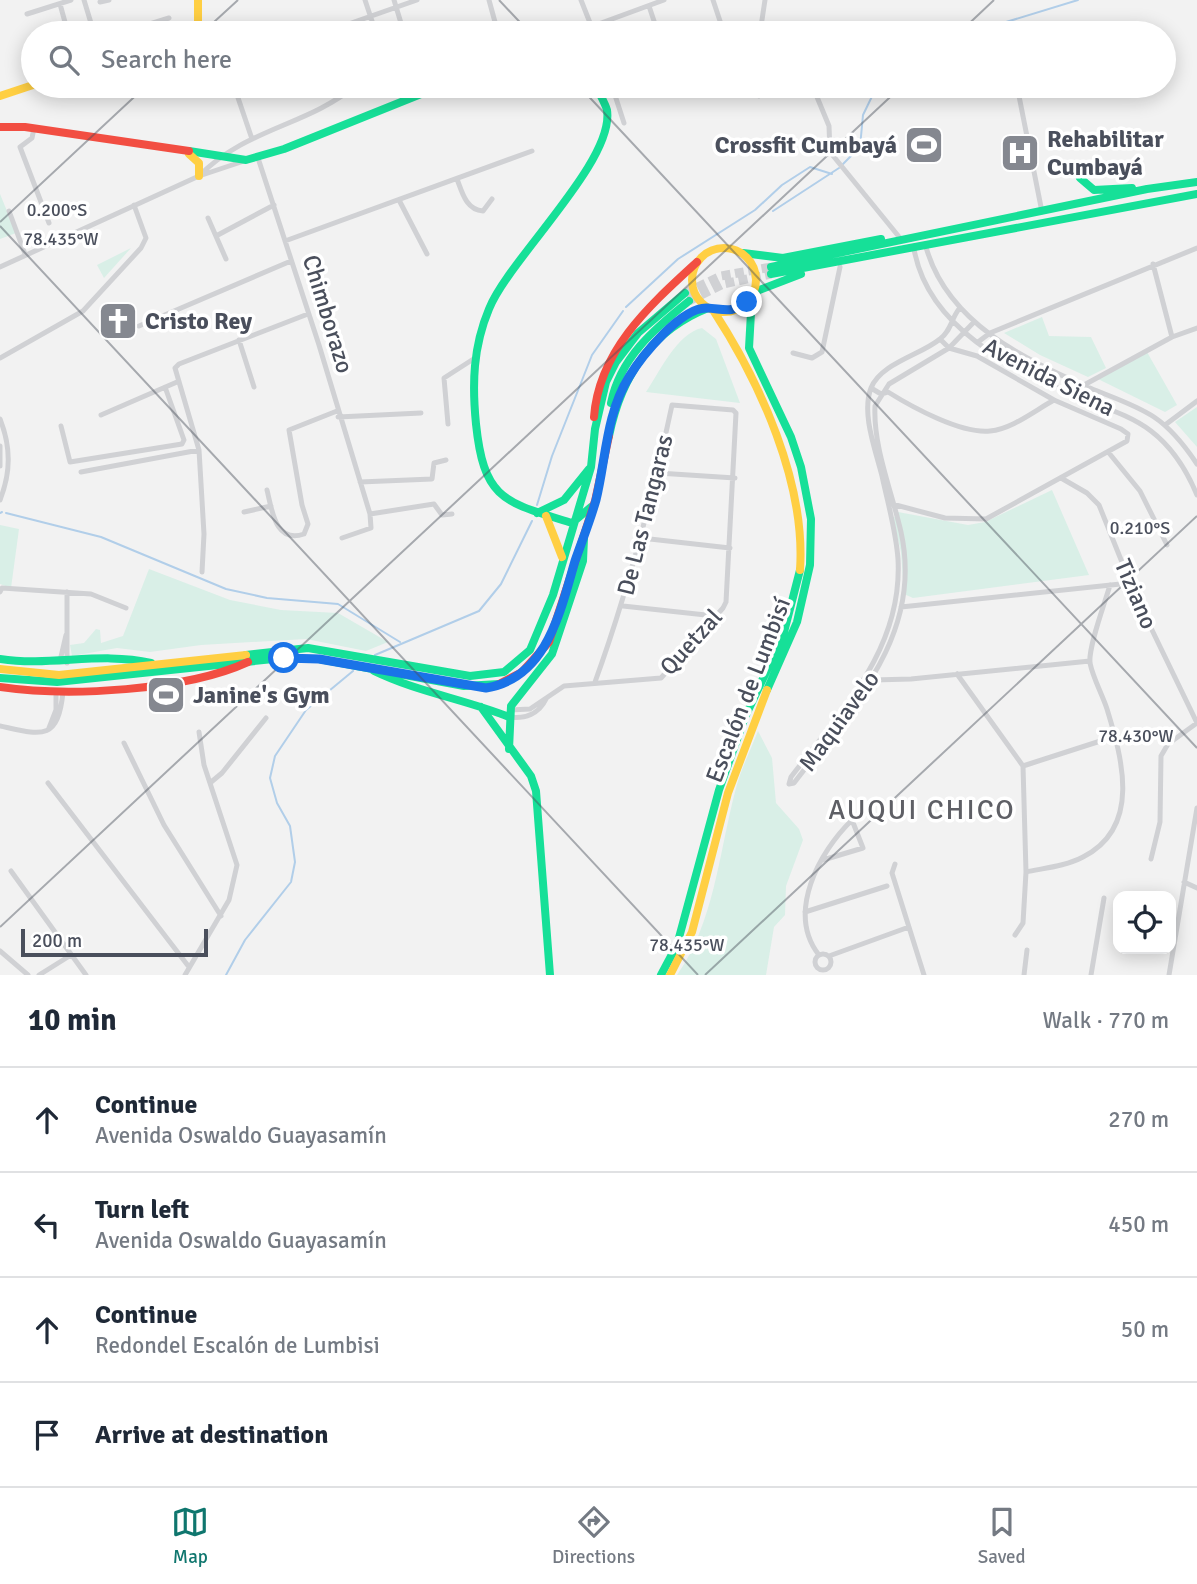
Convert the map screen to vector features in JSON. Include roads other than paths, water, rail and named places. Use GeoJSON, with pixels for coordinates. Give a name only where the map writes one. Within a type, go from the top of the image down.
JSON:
{"type":"FeatureCollection","features":[{"type":"Feature","properties":{"kind":"main road"},"geometry":{"type":"LineString","coordinates":[[197,21],[200,2]]}},
{"type":"Feature","properties":{"kind":"main road"},"geometry":{"type":"LineString","coordinates":[[0,96],[21,89]]}},
{"type":"Feature","properties":{"kind":"main road"},"geometry":{"type":"LineString","coordinates":[[0,127],[34,128],[189,154],[246,160],[258,159],[401,98]]}},
{"type":"Feature","properties":{"kind":"main road"},"geometry":{"type":"LineString","coordinates":[[595,502],[584,515],[572,523],[512,504],[493,487],[482,466],[472,393],[481,328],[491,306],[601,146],[607,111],[601,98]]}},
{"type":"Feature","properties":{"kind":"main road"},"geometry":{"type":"LineString","coordinates":[[189,154],[200,166],[200,176]]}},
{"type":"Feature","properties":{"kind":"main road"},"geometry":{"type":"LineString","coordinates":[[1080,178],[1094,190],[1147,189]]}},
{"type":"Feature","properties":{"kind":"main road"},"geometry":{"type":"LineString","coordinates":[[913,250],[771,270],[1147,189],[1197,182]]}},
{"type":"Feature","properties":{"kind":"main road"},"geometry":{"type":"LineString","coordinates":[[753,293],[787,277],[1197,194]]}},
{"type":"Feature","properties":{"kind":"main road"},"geometry":{"type":"LineString","coordinates":[[0,678],[57,682],[141,675],[250,660],[319,659],[355,665],[374,659],[470,676],[504,672],[530,650],[538,637],[591,467],[596,391],[609,358],[674,283],[716,249],[783,258],[871,240],[925,235]]}},
{"type":"Feature","properties":{"kind":"main road"},"geometry":{"type":"LineString","coordinates":[[0,669],[59,675],[308,648],[464,686],[486,688],[513,680],[536,660],[549,642],[595,502],[616,401],[639,362],[677,322],[710,309],[731,311],[747,302],[756,283],[752,265],[740,252]]}},
{"type":"Feature","properties":{"kind":"main road"},"geometry":{"type":"LineString","coordinates":[[697,262],[692,282],[694,293],[710,309]]}},
{"type":"Feature","properties":{"kind":"main road","name":"Escalón de Lumbisí"},"geometry":{"type":"LineString","coordinates":[[670,975],[692,932],[728,793],[757,713],[797,622],[810,565],[811,519],[801,467],[791,437],[749,348],[753,293]]}},
{"type":"Feature","properties":{"kind":"main road"},"geometry":{"type":"LineString","coordinates":[[595,429],[606,382],[616,362],[638,333],[687,297],[644,341],[625,368],[612,397],[609,430]]}},
{"type":"Feature","properties":{"kind":"main road","name":"Escalón de Lumbisí"},"geometry":{"type":"LineString","coordinates":[[661,975],[677,945],[719,790],[745,718],[783,636],[800,569],[802,532],[791,471],[735,344],[710,309]]}},
{"type":"Feature","properties":{"kind":"main road"},"geometry":{"type":"LineString","coordinates":[[539,514],[564,500],[591,467]]}},
{"type":"Feature","properties":{"kind":"main road"},"geometry":{"type":"LineString","coordinates":[[539,514],[563,559]]}},
{"type":"Feature","properties":{"kind":"main road"},"geometry":{"type":"LineString","coordinates":[[509,749],[509,714],[518,694],[552,654],[583,561],[583,535]]}},
{"type":"Feature","properties":{"kind":"main road"},"geometry":{"type":"LineString","coordinates":[[0,659],[63,664],[126,656],[153,664]]}},
{"type":"Feature","properties":{"kind":"main road"},"geometry":{"type":"LineString","coordinates":[[0,687],[60,693],[141,685],[226,674],[250,660]]}},
{"type":"Feature","properties":{"kind":"main road"},"geometry":{"type":"LineString","coordinates":[[365,664],[407,688],[467,700],[481,707],[509,714]]}},
{"type":"Feature","properties":{"kind":"main road"},"geometry":{"type":"LineString","coordinates":[[141,675],[141,685]]}},
{"type":"Feature","properties":{"kind":"main road"},"geometry":{"type":"LineString","coordinates":[[481,707],[531,776],[537,797],[550,975]]}},
{"type":"Feature","properties":{"kind":"street"},"geometry":{"type":"LineString","coordinates":[[27,13],[71,0]]}},
{"type":"Feature","properties":{"kind":"street"},"geometry":{"type":"LineString","coordinates":[[84,0],[90,21]]}},
{"type":"Feature","properties":{"kind":"street"},"geometry":{"type":"LineString","coordinates":[[100,2],[109,0]]}},
{"type":"Feature","properties":{"kind":"street"},"geometry":{"type":"LineString","coordinates":[[365,0],[373,21]]}},
{"type":"Feature","properties":{"kind":"street"},"geometry":{"type":"LineString","coordinates":[[394,0],[401,21]]}},
{"type":"Feature","properties":{"kind":"street"},"geometry":{"type":"LineString","coordinates":[[356,21],[417,0]]}},
{"type":"Feature","properties":{"kind":"street"},"geometry":{"type":"LineString","coordinates":[[489,0],[495,21]]}},
{"type":"Feature","properties":{"kind":"street"},"geometry":{"type":"LineString","coordinates":[[581,0],[589,21]]}},
{"type":"Feature","properties":{"kind":"street"},"geometry":{"type":"LineString","coordinates":[[606,21],[664,0]]}},
{"type":"Feature","properties":{"kind":"street"},"geometry":{"type":"LineString","coordinates":[[713,0],[720,21]]}},
{"type":"Feature","properties":{"kind":"street"},"geometry":{"type":"LineString","coordinates":[[762,21],[765,0]]}},
{"type":"Feature","properties":{"kind":"street"},"geometry":{"type":"LineString","coordinates":[[60,4],[65,21]]}},
{"type":"Feature","properties":{"kind":"street"},"geometry":{"type":"LineString","coordinates":[[649,6],[655,21]]}},
{"type":"Feature","properties":{"kind":"street"},"geometry":{"type":"LineString","coordinates":[[159,21],[169,18]]}},
{"type":"Feature","properties":{"kind":"street"},"geometry":{"type":"LineString","coordinates":[[238,98],[252,139]]}},
{"type":"Feature","properties":{"kind":"street"},"geometry":{"type":"LineString","coordinates":[[200,176],[219,156],[233,147],[336,98]]}},
{"type":"Feature","properties":{"kind":"street"},"geometry":{"type":"LineString","coordinates":[[616,98],[624,123]]}},
{"type":"Feature","properties":{"kind":"street"},"geometry":{"type":"LineString","coordinates":[[817,98],[829,126],[830,152],[900,238]]}},
{"type":"Feature","properties":{"kind":"street"},"geometry":{"type":"LineString","coordinates":[[1019,98],[1042,212]]}},
{"type":"Feature","properties":{"kind":"street"},"geometry":{"type":"LineString","coordinates":[[34,128],[32,138],[20,147],[49,223]]}},
{"type":"Feature","properties":{"kind":"street"},"geometry":{"type":"LineString","coordinates":[[285,242],[533,150]]}},
{"type":"Feature","properties":{"kind":"street","name":"Chimborazo"},"geometry":{"type":"LineString","coordinates":[[258,159],[370,514]]}},
{"type":"Feature","properties":{"kind":"street"},"geometry":{"type":"LineString","coordinates":[[0,267],[200,176],[246,160]]}},
{"type":"Feature","properties":{"kind":"street"},"geometry":{"type":"LineString","coordinates":[[457,179],[465,198],[476,211],[483,211],[492,200]]}},
{"type":"Feature","properties":{"kind":"street"},"geometry":{"type":"LineString","coordinates":[[398,200],[427,254]]}},
{"type":"Feature","properties":{"kind":"street"},"geometry":{"type":"LineString","coordinates":[[0,358],[83,310],[141,248],[146,238],[134,205]]}},
{"type":"Feature","properties":{"kind":"street"},"geometry":{"type":"LineString","coordinates":[[216,236],[274,205]]}},
{"type":"Feature","properties":{"kind":"street"},"geometry":{"type":"LineString","coordinates":[[9,211],[25,254]]}},
{"type":"Feature","properties":{"kind":"street"},"geometry":{"type":"LineString","coordinates":[[208,218],[226,260]]}},
{"type":"Feature","properties":{"kind":"street","name":"Avenida Siena"},"geometry":{"type":"LineString","coordinates":[[926,247],[936,277],[959,309],[974,322],[1037,362],[1141,410],[1165,425],[1197,464]]}},
{"type":"Feature","properties":{"kind":"street"},"geometry":{"type":"LineString","coordinates":[[978,342],[990,333],[1197,248]]}},
{"type":"Feature","properties":{"kind":"street","name":"Avenida Siena"},"geometry":{"type":"LineString","coordinates":[[913,250],[925,288],[953,322],[978,342],[1042,380],[1151,431],[1187,471],[1197,495]]}},
{"type":"Feature","properties":{"kind":"street"},"geometry":{"type":"LineString","coordinates":[[139,326],[291,261]]}},
{"type":"Feature","properties":{"kind":"street"},"geometry":{"type":"LineString","coordinates":[[1153,264],[1172,337]]}},
{"type":"Feature","properties":{"kind":"street"},"geometry":{"type":"LineString","coordinates":[[793,353],[812,358],[822,352],[840,267]]}},
{"type":"Feature","properties":{"kind":"street"},"geometry":{"type":"LineString","coordinates":[[959,309],[940,340],[879,378],[871,388],[881,394],[949,348],[974,322]]}},
{"type":"Feature","properties":{"kind":"street"},"geometry":{"type":"LineString","coordinates":[[202,572],[204,534],[198,450],[175,368],[179,364],[308,314]]}},
{"type":"Feature","properties":{"kind":"street"},"geometry":{"type":"LineString","coordinates":[[1084,385],[1172,337],[1197,328]]}},
{"type":"Feature","properties":{"kind":"street"},"geometry":{"type":"LineString","coordinates":[[239,340],[254,387]]}},
{"type":"Feature","properties":{"kind":"street"},"geometry":{"type":"LineString","coordinates":[[891,504],[945,518],[986,519],[1109,453],[1125,443],[1128,434],[1054,400],[977,356],[949,348],[940,340]]}},
{"type":"Feature","properties":{"kind":"street"},"geometry":{"type":"LineString","coordinates":[[448,424],[444,378],[475,358]]}},
{"type":"Feature","properties":{"kind":"street"},"geometry":{"type":"LineString","coordinates":[[879,378],[888,389],[955,425],[974,431],[991,431],[1009,426],[1054,400]]}},
{"type":"Feature","properties":{"kind":"street"},"geometry":{"type":"LineString","coordinates":[[101,415],[177,382]]}},
{"type":"Feature","properties":{"kind":"street"},"geometry":{"type":"LineString","coordinates":[[61,426],[70,462],[182,444],[184,440],[165,387]]}},
{"type":"Feature","properties":{"kind":"street","name":"Maquiavelo"},"geometry":{"type":"LineString","coordinates":[[871,388],[869,416],[891,504]]}},
{"type":"Feature","properties":{"kind":"street","name":"Maquiavelo"},"geometry":{"type":"LineString","coordinates":[[870,679],[791,777],[790,784],[794,783],[870,679],[898,607],[898,562],[891,504],[874,417],[881,394]]}},
{"type":"Feature","properties":{"kind":"street"},"geometry":{"type":"LineString","coordinates":[[1165,425],[1197,401]]}},
{"type":"Feature","properties":{"kind":"street","name":"De Las Tangaras"},"geometry":{"type":"LineString","coordinates":[[595,682],[623,606],[658,473],[672,405],[733,410]]}},
{"type":"Feature","properties":{"kind":"street","name":"Quetzal"},"geometry":{"type":"LineString","coordinates":[[509,714],[522,718],[536,712],[546,699],[564,686],[661,678],[726,602],[735,478],[736,413],[733,410]]}},
{"type":"Feature","properties":{"kind":"street"},"geometry":{"type":"LineString","coordinates":[[268,490],[276,525],[295,536],[307,530],[289,430],[338,414],[421,413]]}},
{"type":"Feature","properties":{"kind":"street"},"geometry":{"type":"LineString","coordinates":[[0,419],[6,436],[9,464],[0,500]]}},
{"type":"Feature","properties":{"kind":"street"},"geometry":{"type":"LineString","coordinates":[[0,446],[0,466]]}},
{"type":"Feature","properties":{"kind":"street"},"geometry":{"type":"LineString","coordinates":[[81,472],[198,450]]}},
{"type":"Feature","properties":{"kind":"street"},"geometry":{"type":"LineString","coordinates":[[1109,453],[1140,491],[1167,545]]}},
{"type":"Feature","properties":{"kind":"street"},"geometry":{"type":"LineString","coordinates":[[360,482],[432,479],[434,463],[446,460]]}},
{"type":"Feature","properties":{"kind":"street"},"geometry":{"type":"LineString","coordinates":[[658,473],[735,478]]}},
{"type":"Feature","properties":{"kind":"street","name":"Tiziano"},"geometry":{"type":"LineString","coordinates":[[1061,478],[1087,493],[1099,505],[1130,583],[1197,723]]}},
{"type":"Feature","properties":{"kind":"street"},"geometry":{"type":"LineString","coordinates":[[342,538],[371,528],[370,514],[434,504],[442,515],[452,514]]}},
{"type":"Feature","properties":{"kind":"street"},"geometry":{"type":"LineString","coordinates":[[244,512],[271,506]]}},
{"type":"Feature","properties":{"kind":"street"},"geometry":{"type":"LineString","coordinates":[[641,538],[730,548]]}},
{"type":"Feature","properties":{"kind":"street"},"geometry":{"type":"LineString","coordinates":[[898,607],[1130,583]]}},
{"type":"Feature","properties":{"kind":"street"},"geometry":{"type":"LineString","coordinates":[[1026,872],[1084,857],[1095,850],[1112,831],[1123,805],[1125,792],[1116,737],[1090,661],[1110,585]]}},
{"type":"Feature","properties":{"kind":"street"},"geometry":{"type":"LineString","coordinates":[[0,590],[93,595],[126,608]]}},
{"type":"Feature","properties":{"kind":"street"},"geometry":{"type":"LineString","coordinates":[[63,664],[67,592]]}},
{"type":"Feature","properties":{"kind":"street"},"geometry":{"type":"LineString","coordinates":[[623,606],[715,616]]}},
{"type":"Feature","properties":{"kind":"street"},"geometry":{"type":"LineString","coordinates":[[870,679],[957,674],[1090,661]]}},
{"type":"Feature","properties":{"kind":"street"},"geometry":{"type":"LineString","coordinates":[[957,674],[1023,766],[1026,872],[1023,923],[1015,935]]}},
{"type":"Feature","properties":{"kind":"street"},"geometry":{"type":"LineString","coordinates":[[0,726],[30,732],[49,728],[59,720],[60,693]]}},
{"type":"Feature","properties":{"kind":"street"},"geometry":{"type":"LineString","coordinates":[[210,783],[265,718]]}},
{"type":"Feature","properties":{"kind":"street"},"geometry":{"type":"LineString","coordinates":[[1151,859],[1160,822],[1161,756],[1168,744],[1197,723]]}},
{"type":"Feature","properties":{"kind":"street"},"geometry":{"type":"LineString","coordinates":[[185,975],[221,916],[234,888],[237,865],[210,783],[199,732]]}},
{"type":"Feature","properties":{"kind":"street"},"geometry":{"type":"LineString","coordinates":[[1023,766],[1116,737]]}},
{"type":"Feature","properties":{"kind":"street"},"geometry":{"type":"LineString","coordinates":[[124,743],[164,825],[221,916]]}},
{"type":"Feature","properties":{"kind":"street"},"geometry":{"type":"LineString","coordinates":[[48,783],[189,967]]}},
{"type":"Feature","properties":{"kind":"street"},"geometry":{"type":"LineString","coordinates":[[1169,975],[1197,808]]}},
{"type":"Feature","properties":{"kind":"street"},"geometry":{"type":"LineString","coordinates":[[824,860],[863,848],[852,820],[831,840],[806,895],[809,943],[819,955],[829,956],[906,928]]}},
{"type":"Feature","properties":{"kind":"street"},"geometry":{"type":"LineString","coordinates":[[895,864],[892,873],[906,928],[924,975]]}},
{"type":"Feature","properties":{"kind":"street"},"geometry":{"type":"LineString","coordinates":[[11,871],[86,975]]}},
{"type":"Feature","properties":{"kind":"street"},"geometry":{"type":"LineString","coordinates":[[1184,882],[1197,888]]}},
{"type":"Feature","properties":{"kind":"street"},"geometry":{"type":"LineString","coordinates":[[806,912],[887,886]]}},
{"type":"Feature","properties":{"kind":"street"},"geometry":{"type":"LineString","coordinates":[[1091,975],[1104,898]]}},
{"type":"Feature","properties":{"kind":"street"},"geometry":{"type":"LineString","coordinates":[[1024,975],[1027,950]]}},
{"type":"Feature","properties":{"kind":"street"},"geometry":{"type":"LineString","coordinates":[[0,951],[28,975]]}},
{"type":"Feature","properties":{"kind":"street"},"geometry":{"type":"LineString","coordinates":[[39,975],[71,955]]}},
{"type":"Feature","properties":{"kind":"street"},"geometry":{"type":"LineString","coordinates":[[819,955],[815,964],[832,975]]}},
{"type":"Feature","properties":{"kind":"street"},"geometry":{"type":"LineString","coordinates":[[826,969],[831,963],[829,956]]}},
{"type":"Feature","properties":{"kind":"waterway"},"geometry":{"type":"LineString","coordinates":[[1009,21],[1078,0]]}},
{"type":"Feature","properties":{"kind":"waterway"},"geometry":{"type":"LineString","coordinates":[[843,164],[860,147],[863,115],[871,98]]}},
{"type":"Feature","properties":{"kind":"waterway"},"geometry":{"type":"LineString","coordinates":[[626,307],[678,259],[755,210],[782,185],[810,167],[832,174]]}},
{"type":"Feature","properties":{"kind":"waterway"},"geometry":{"type":"LineString","coordinates":[[773,211],[839,168]]}},
{"type":"Feature","properties":{"kind":"waterway"},"geometry":{"type":"LineString","coordinates":[[537,505],[552,456],[592,355],[623,311]]}},
{"type":"Feature","properties":{"kind":"waterway"},"geometry":{"type":"LineString","coordinates":[[6,513],[101,537],[226,589],[267,598],[338,604],[400,642]]}},
{"type":"Feature","properties":{"kind":"waterway"},"geometry":{"type":"LineString","coordinates":[[375,655],[479,611],[501,584],[532,521]]}},
{"type":"Feature","properties":{"kind":"waterway"},"geometry":{"type":"LineString","coordinates":[[226,975],[245,940],[291,882],[295,862],[290,826],[277,803],[270,778],[275,756],[306,710],[353,671]]}},
{"type":"Feature","properties":{"kind":"tunnel"},"geometry":{"type":"LineString","coordinates":[[685,293],[721,276],[771,267]]}},
{"type":"Feature","properties":{"kind":"tunnel"},"geometry":{"type":"LineString","coordinates":[[689,301],[723,284],[771,274]]}},
{"type":"Feature","properties":{"kind":"place","name":"Crossfit Cumbayá"},"geometry":{"type":"Point","coordinates":[924,145]}},
{"type":"Feature","properties":{"kind":"place","name":"Rehabilitar Cumbayá"},"geometry":{"type":"Point","coordinates":[1020,153]}},
{"type":"Feature","properties":{"kind":"place","name":"Cristo Rey"},"geometry":{"type":"Point","coordinates":[118,321]}},
{"type":"Feature","properties":{"kind":"place","name":"Janine's Gym"},"geometry":{"type":"Point","coordinates":[166,695]}},
{"type":"Feature","properties":{"kind":"district","name":"AUQUI CHICO"},"geometry":{"type":"Point","coordinates":[922,810]}}]}
